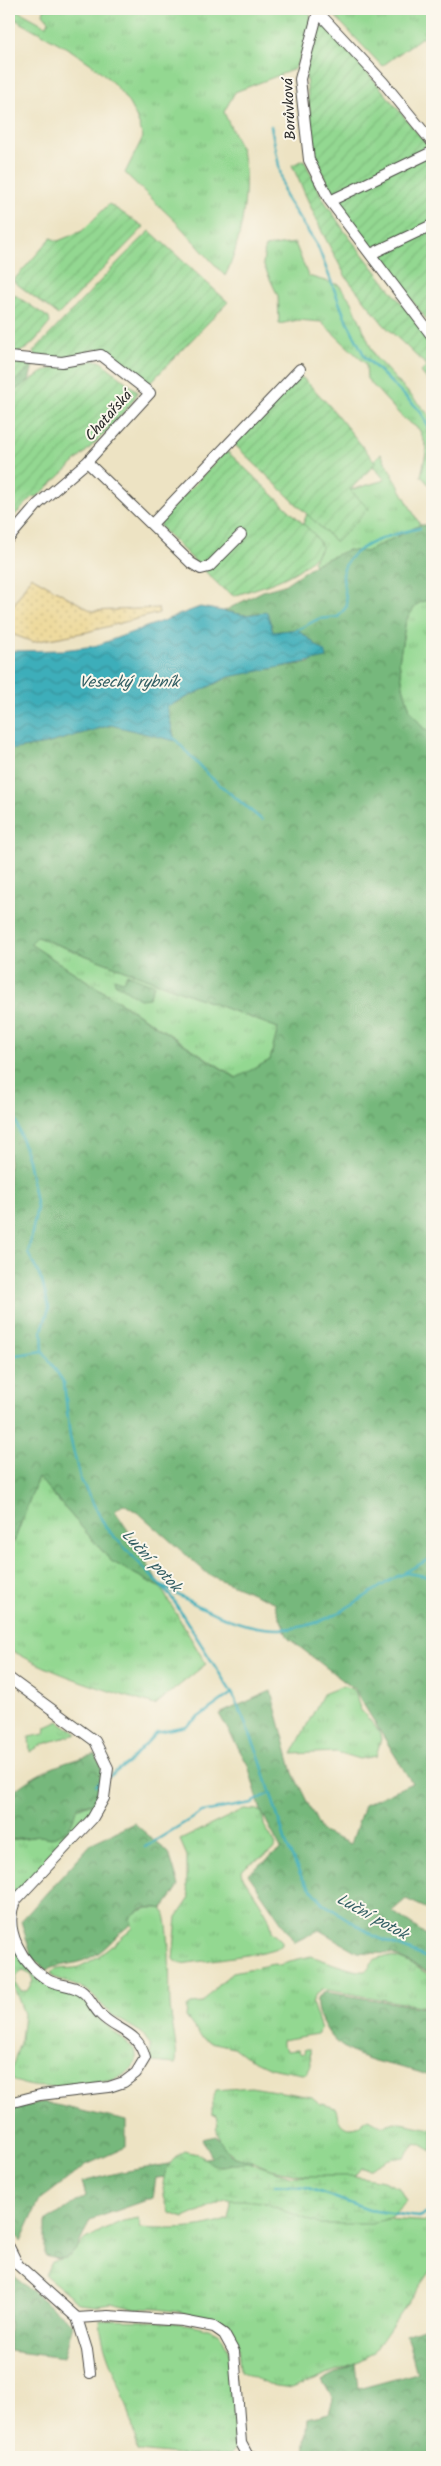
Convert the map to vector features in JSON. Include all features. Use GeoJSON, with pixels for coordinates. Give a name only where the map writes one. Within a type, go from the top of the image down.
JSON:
{"type":"FeatureCollection","features":[{"type":"Feature","properties":{"kind":"street","name":"Borůvková"},"geometry":{"type":"LineString","coordinates":[[317,10],[384,82],[432,142]]}},
{"type":"Feature","properties":{"kind":"street","name":"Borůvková"},"geometry":{"type":"LineString","coordinates":[[317,10],[300,79],[309,160],[330,201],[432,336]]}},
{"type":"Feature","properties":{"kind":"street"},"geometry":{"type":"LineString","coordinates":[[330,201],[432,152]]}},
{"type":"Feature","properties":{"kind":"street"},"geometry":{"type":"LineString","coordinates":[[371,254],[432,225]]}},
{"type":"Feature","properties":{"kind":"street","name":"Chatařská"},"geometry":{"type":"LineString","coordinates":[[9,357],[62,362],[101,355],[150,393],[87,462],[38,504],[9,538]]}},
{"type":"Feature","properties":{"kind":"street"},"geometry":{"type":"LineString","coordinates":[[152,524],[300,369]]}},
{"type":"Feature","properties":{"kind":"street","name":"Chatařská"},"geometry":{"type":"LineString","coordinates":[[87,462],[191,563],[201,568],[209,567],[241,535]]}},
{"type":"Feature","properties":{"kind":"street"},"geometry":{"type":"LineString","coordinates":[[9,1678],[95,1741],[108,1768],[104,1798],[92,1819],[15,1901],[10,1913],[17,1944],[30,1966],[49,1981],[84,1992],[100,2015],[134,2037],[142,2047],[145,2058],[136,2073],[124,2082],[109,2087],[40,2095],[9,2103]]}},
{"type":"Feature","properties":{"kind":"street"},"geometry":{"type":"LineString","coordinates":[[9,2247],[18,2265],[77,2318],[87,2350],[90,2373]]}},
{"type":"Feature","properties":{"kind":"street"},"geometry":{"type":"LineString","coordinates":[[77,2318],[108,2316],[183,2320],[214,2328],[224,2334],[234,2352],[241,2443],[248,2456],[255,2457]]}},
{"type":"Feature","properties":{"kind":"green space"},"geometry":{"type":"Polygon","coordinates":[[[9,9],[15,9],[46,26],[49,21],[43,14],[44,9],[307,9],[311,21],[310,30],[295,69],[235,92],[224,112],[241,150],[245,176],[244,205],[239,236],[225,276],[177,223],[125,173],[143,137],[135,114],[122,94],[107,77],[90,63],[71,50],[9,16],[9,9]]]}},
{"type":"Feature","properties":{"kind":"green space"},"geometry":{"type":"Polygon","coordinates":[[[328,9],[432,9],[432,51],[422,37],[382,66],[328,9]]]}},
{"type":"Feature","properties":{"kind":"green space"},"geometry":{"type":"Polygon","coordinates":[[[321,21],[379,86],[432,151],[432,327],[335,198],[315,158],[306,67],[321,21]]]}},
{"type":"Feature","properties":{"kind":"green space"},"geometry":{"type":"Polygon","coordinates":[[[304,160],[322,197],[345,232],[432,342],[432,386],[421,372],[427,366],[384,325],[346,277],[322,232],[292,165],[304,160]]]}},
{"type":"Feature","properties":{"kind":"green space"},"geometry":{"type":"Polygon","coordinates":[[[109,204],[144,227],[58,315],[13,281],[51,238],[58,241],[82,231],[109,204]]]}},
{"type":"Feature","properties":{"kind":"green space"},"geometry":{"type":"Polygon","coordinates":[[[150,231],[228,302],[151,382],[144,383],[103,350],[95,349],[63,359],[35,356],[33,352],[150,231]]]}},
{"type":"Feature","properties":{"kind":"green space"},"geometry":{"type":"Polygon","coordinates":[[[295,243],[308,276],[339,285],[352,302],[375,357],[432,418],[432,488],[421,476],[427,448],[419,429],[403,418],[367,379],[366,364],[321,322],[298,320],[279,324],[278,296],[263,264],[265,247],[295,243]]]}},
{"type":"Feature","properties":{"kind":"green space"},"geometry":{"type":"Polygon","coordinates":[[[9,291],[49,318],[50,323],[32,344],[16,353],[9,353],[9,291]]]}},
{"type":"Feature","properties":{"kind":"green space"},"geometry":{"type":"Polygon","coordinates":[[[9,360],[33,365],[9,386],[9,360]]]}},
{"type":"Feature","properties":{"kind":"green space"},"geometry":{"type":"Polygon","coordinates":[[[94,360],[100,361],[137,391],[133,400],[110,428],[9,521],[9,394],[48,370],[94,360]]]}},
{"type":"Feature","properties":{"kind":"green space"},"geometry":{"type":"Polygon","coordinates":[[[33,365],[29,381],[18,389],[9,390],[9,386],[33,365]]]}},
{"type":"Feature","properties":{"kind":"green space"},"geometry":{"type":"Polygon","coordinates":[[[299,378],[303,378],[328,404],[376,463],[350,490],[369,509],[336,542],[235,445],[235,442],[299,378]]]}},
{"type":"Feature","properties":{"kind":"green space"},"geometry":{"type":"Polygon","coordinates":[[[228,452],[314,534],[322,547],[314,558],[294,573],[283,579],[234,596],[223,589],[160,527],[160,521],[223,454],[228,452]]]}},
{"type":"Feature","properties":{"kind":"green space"},"geometry":{"type":"Polygon","coordinates":[[[381,454],[420,525],[366,552],[348,550],[315,564],[313,561],[322,547],[314,534],[303,524],[307,514],[336,542],[350,490],[385,480],[373,466],[376,463],[374,460],[381,454]]]}},
{"type":"Feature","properties":{"kind":"green space"},"geometry":{"type":"Polygon","coordinates":[[[420,525],[432,525],[432,598],[417,604],[406,620],[399,661],[403,686],[410,710],[423,728],[432,733],[432,1911],[406,1899],[392,1911],[432,1939],[432,1974],[392,1954],[357,1952],[319,1930],[295,1942],[248,1874],[281,1849],[261,1811],[248,1765],[219,1714],[271,1691],[293,1773],[322,1832],[351,1844],[364,1805],[412,1783],[354,1689],[288,1638],[274,1602],[209,1575],[141,1515],[124,1504],[115,1511],[133,1538],[161,1588],[111,1561],[38,1477],[14,1542],[9,1536],[9,750],[46,744],[111,725],[175,740],[167,707],[229,677],[259,670],[309,663],[326,653],[297,629],[273,632],[267,612],[245,615],[224,611],[263,591],[284,585],[315,564],[348,550],[366,552],[420,525]],[[37,937],[30,944],[236,1078],[270,1060],[278,1028],[37,937]]]}},
{"type":"Feature","properties":{"kind":"green space"},"geometry":{"type":"Polygon","coordinates":[[[432,598],[432,733],[423,728],[410,710],[403,686],[399,661],[406,620],[417,604],[432,598]]]}},
{"type":"Feature","properties":{"kind":"green space"},"geometry":{"type":"Polygon","coordinates":[[[37,937],[278,1028],[270,1060],[237,1078],[30,944],[37,937]]]}},
{"type":"Feature","properties":{"kind":"green space"},"geometry":{"type":"Polygon","coordinates":[[[127,974],[154,985],[149,998],[140,999],[115,983],[114,978],[123,981],[127,974]]]}},
{"type":"Feature","properties":{"kind":"green space"},"geometry":{"type":"Polygon","coordinates":[[[38,1477],[111,1561],[161,1588],[206,1664],[155,1705],[99,1688],[62,1674],[9,1649],[9,1548],[14,1542],[38,1477]]]}},
{"type":"Feature","properties":{"kind":"green space"},"geometry":{"type":"Polygon","coordinates":[[[343,1686],[352,1689],[356,1694],[360,1709],[379,1731],[381,1739],[376,1756],[359,1759],[336,1752],[292,1754],[323,1694],[343,1686]]]}},
{"type":"Feature","properties":{"kind":"green space"},"geometry":{"type":"Polygon","coordinates":[[[59,1721],[77,1734],[43,1744],[30,1752],[29,1737],[45,1734],[46,1727],[59,1721]]]}},
{"type":"Feature","properties":{"kind":"green space"},"geometry":{"type":"Polygon","coordinates":[[[96,1754],[101,1767],[102,1779],[96,1805],[92,1803],[80,1807],[75,1812],[72,1822],[67,1829],[51,1838],[40,1836],[9,1840],[9,1795],[29,1780],[50,1769],[96,1754]]]}},
{"type":"Feature","properties":{"kind":"green space"},"geometry":{"type":"Polygon","coordinates":[[[92,1803],[96,1805],[93,1812],[40,1871],[25,1883],[9,1903],[9,1840],[40,1836],[51,1838],[72,1820],[75,1810],[92,1803]]]}},
{"type":"Feature","properties":{"kind":"green space"},"geometry":{"type":"Polygon","coordinates":[[[244,1809],[258,1810],[263,1814],[264,1825],[276,1845],[273,1850],[245,1867],[242,1871],[243,1877],[269,1918],[272,1932],[282,1941],[282,1945],[251,1954],[181,1964],[173,1959],[177,1917],[190,1898],[187,1887],[187,1856],[180,1840],[244,1809]]]}},
{"type":"Feature","properties":{"kind":"green space"},"geometry":{"type":"Polygon","coordinates":[[[134,1823],[169,1853],[179,1886],[163,1909],[154,1907],[136,1912],[130,1919],[132,1924],[95,1955],[83,1961],[46,1970],[32,1958],[21,1921],[92,1843],[134,1823]]]}},
{"type":"Feature","properties":{"kind":"green space"},"geometry":{"type":"Polygon","coordinates":[[[148,1908],[162,1908],[167,1925],[170,2010],[176,2053],[175,2064],[153,2062],[151,2060],[151,2046],[142,2033],[112,2015],[87,1990],[53,1977],[51,1973],[58,1969],[77,1967],[95,1958],[133,1928],[130,1919],[134,1913],[148,1908]]]}},
{"type":"Feature","properties":{"kind":"green space"},"geometry":{"type":"Polygon","coordinates":[[[9,1934],[26,1966],[36,1978],[61,1992],[81,1996],[95,2015],[135,2050],[136,2056],[133,2066],[125,2074],[114,2080],[72,2086],[33,2086],[22,2084],[13,2079],[11,2071],[21,2039],[24,2014],[9,1974],[9,1934]],[[23,1971],[17,1975],[15,1984],[21,1991],[27,1991],[33,1981],[30,1974],[23,1971]]]}},
{"type":"Feature","properties":{"kind":"green space"},"geometry":{"type":"Polygon","coordinates":[[[311,1956],[361,1971],[365,1971],[376,1959],[383,1957],[397,1958],[405,1961],[432,1977],[432,2008],[322,1989],[315,1996],[312,2003],[321,2029],[317,2034],[282,2040],[282,2046],[287,2051],[298,2050],[301,2054],[304,2053],[305,2049],[310,2049],[311,2065],[306,2074],[270,2068],[245,2056],[233,2047],[210,2042],[201,2037],[186,2017],[187,2007],[191,2004],[203,2003],[218,1985],[233,1972],[274,1964],[281,1966],[286,1962],[311,1956]]]}},
{"type":"Feature","properties":{"kind":"green space"},"geometry":{"type":"Polygon","coordinates":[[[325,1992],[432,2009],[432,2077],[359,2056],[334,2040],[318,2013],[317,1998],[325,1992]]]}},
{"type":"Feature","properties":{"kind":"green space"},"geometry":{"type":"Polygon","coordinates":[[[251,2087],[312,2097],[319,2103],[336,2108],[340,2122],[350,2128],[360,2126],[363,2121],[369,2119],[382,2126],[395,2122],[432,2129],[432,2151],[420,2144],[415,2144],[405,2157],[389,2159],[371,2169],[361,2168],[352,2179],[307,2176],[270,2169],[254,2162],[237,2158],[221,2145],[216,2127],[218,2125],[216,2115],[212,2114],[212,2103],[216,2090],[251,2087]]]}},
{"type":"Feature","properties":{"kind":"green space"},"geometry":{"type":"Polygon","coordinates":[[[43,2102],[126,2121],[126,2147],[86,2165],[39,2201],[21,2241],[9,2226],[9,2110],[43,2102]]]}},
{"type":"Feature","properties":{"kind":"green space"},"geometry":{"type":"Polygon","coordinates":[[[216,2136],[230,2154],[253,2161],[250,2169],[156,2178],[153,2198],[90,2220],[79,2244],[70,2256],[55,2259],[45,2256],[45,2222],[86,2196],[82,2182],[121,2172],[212,2157],[202,2139],[216,2136]]]}},
{"type":"Feature","properties":{"kind":"green space"},"geometry":{"type":"Polygon","coordinates":[[[184,2151],[199,2154],[212,2164],[222,2167],[248,2162],[291,2176],[354,2176],[383,2181],[399,2188],[406,2201],[391,2217],[372,2224],[319,2224],[262,2202],[243,2200],[225,2200],[184,2218],[170,2213],[166,2204],[163,2186],[166,2171],[170,2164],[184,2151]]]}},
{"type":"Feature","properties":{"kind":"green space"},"geometry":{"type":"Polygon","coordinates":[[[229,2193],[369,2218],[432,2222],[432,2268],[373,2353],[355,2363],[292,2388],[269,2385],[240,2371],[238,2347],[225,2328],[179,2312],[131,2308],[111,2303],[97,2305],[79,2303],[45,2275],[51,2262],[71,2255],[83,2241],[123,2221],[139,2218],[141,2228],[173,2229],[219,2223],[228,2219],[231,2204],[229,2193]]]}},
{"type":"Feature","properties":{"kind":"green space"},"geometry":{"type":"Polygon","coordinates":[[[9,2268],[18,2280],[73,2324],[64,2358],[9,2351],[9,2268]]]}},
{"type":"Feature","properties":{"kind":"green space"},"geometry":{"type":"Polygon","coordinates":[[[100,2320],[181,2323],[211,2330],[220,2335],[225,2343],[232,2371],[238,2447],[230,2455],[178,2455],[137,2451],[132,2424],[105,2346],[100,2320]]]}},
{"type":"Feature","properties":{"kind":"green space"},"geometry":{"type":"Polygon","coordinates":[[[432,2325],[432,2457],[305,2454],[308,2418],[329,2413],[333,2399],[322,2380],[355,2363],[358,2389],[417,2373],[406,2334],[432,2325]]]}},
{"type":"Feature","properties":{"kind":"sand"},"geometry":{"type":"Polygon","coordinates":[[[31,576],[92,611],[158,608],[159,613],[87,632],[33,642],[9,633],[9,613],[31,576]]]}},
{"type":"Feature","properties":{"kind":"water","name":"Vesecký rybník"},"geometry":{"type":"Polygon","coordinates":[[[200,607],[245,615],[267,612],[273,632],[297,629],[326,653],[327,658],[229,677],[167,707],[175,741],[111,725],[46,744],[9,750],[9,651],[62,650],[95,646],[200,607]]]}},
{"type":"Feature","properties":{"kind":"waterway"},"geometry":{"type":"LineString","coordinates":[[271,126],[285,196],[318,247],[344,315],[365,357],[421,412],[432,434]]}},
{"type":"Feature","properties":{"kind":"waterway"},"geometry":{"type":"LineString","coordinates":[[295,631],[318,619],[338,617],[347,606],[343,575],[346,565],[352,556],[373,542],[420,528]]}},
{"type":"Feature","properties":{"kind":"waterway"},"geometry":{"type":"LineString","coordinates":[[174,738],[208,775],[262,820]]}},
{"type":"Feature","properties":{"kind":"waterway","name":"Luční potok"},"geometry":{"type":"LineString","coordinates":[[9,1098],[28,1160],[37,1208],[28,1253],[42,1281],[49,1308],[42,1330],[43,1351],[64,1383],[70,1437],[80,1478],[106,1528],[172,1598],[233,1695],[258,1753],[287,1846],[302,1878],[324,1904],[374,1936],[432,1960]]}},
{"type":"Feature","properties":{"kind":"waterway"},"geometry":{"type":"LineString","coordinates":[[9,1356],[43,1351]]}},
{"type":"Feature","properties":{"kind":"waterway"},"geometry":{"type":"LineString","coordinates":[[405,1572],[432,1558]]}},
{"type":"Feature","properties":{"kind":"waterway"},"geometry":{"type":"LineString","coordinates":[[160,1585],[201,1607],[242,1624],[263,1628],[285,1629],[307,1625],[330,1617],[396,1577],[406,1573],[432,1577]]}},
{"type":"Feature","properties":{"kind":"waterway"},"geometry":{"type":"LineString","coordinates":[[110,1776],[128,1763],[157,1732],[186,1726],[232,1693]]}},
{"type":"Feature","properties":{"kind":"waterway"},"geometry":{"type":"LineString","coordinates":[[96,1785],[103,1780]]}},
{"type":"Feature","properties":{"kind":"waterway"},"geometry":{"type":"LineString","coordinates":[[145,1847],[202,1812],[252,1803],[270,1793]]}},
{"type":"Feature","properties":{"kind":"waterway"},"geometry":{"type":"LineString","coordinates":[[275,2185],[305,2187],[369,2210],[418,2217],[432,2211]]}}]}
